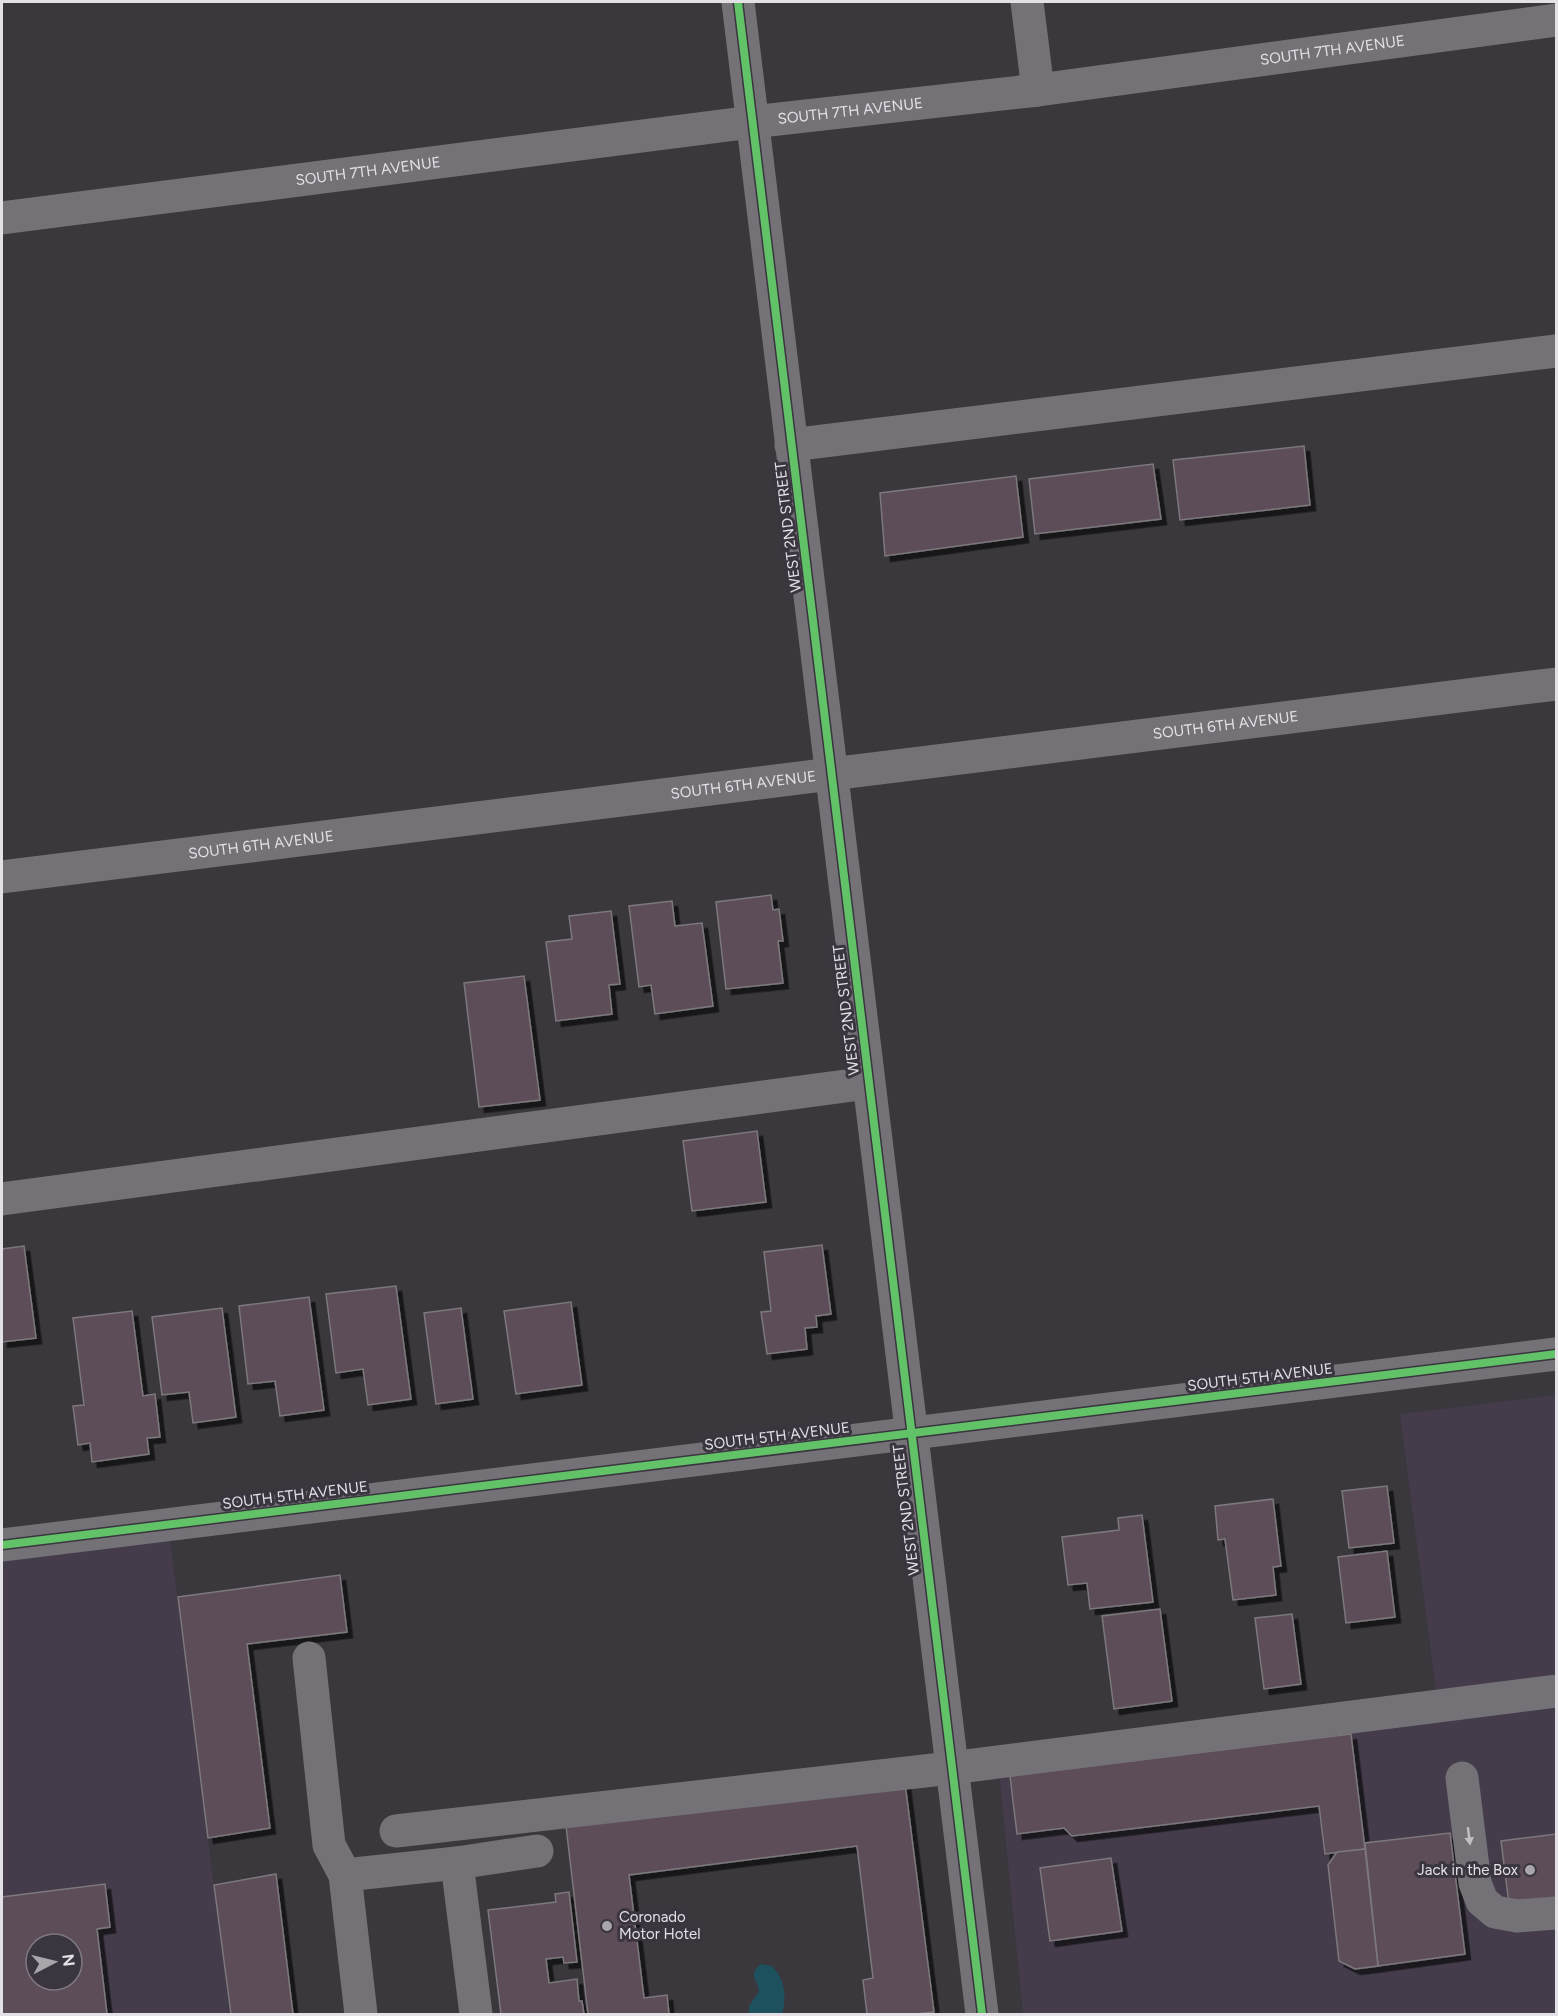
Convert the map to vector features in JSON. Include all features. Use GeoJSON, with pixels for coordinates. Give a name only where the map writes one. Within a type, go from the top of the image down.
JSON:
{"type":"FeatureCollection","features":[{"type":"Feature","properties":{"kind":"street","name":"WEST 2ND STREET"},"geometry":{"type":"LineString","coordinates":[[738,2],[981,2014]]}},
{"type":"Feature","properties":{"kind":"street"},"geometry":{"type":"LineString","coordinates":[[1027,2],[1038,90]]}},
{"type":"Feature","properties":{"kind":"street","name":"SOUTH 7TH AVENUE"},"geometry":{"type":"LineString","coordinates":[[2,218],[752,122],[1038,90],[1557,20]]}},
{"type":"Feature","properties":{"kind":"street"},"geometry":{"type":"LineString","coordinates":[[791,445],[1557,351]]}},
{"type":"Feature","properties":{"kind":"street","name":"SOUTH 6TH AVENUE"},"geometry":{"type":"LineString","coordinates":[[2,877],[1557,684]]}},
{"type":"Feature","properties":{"kind":"street"},"geometry":{"type":"LineString","coordinates":[[2,1199],[868,1083]]}},
{"type":"Feature","properties":{"kind":"street","name":"SOUTH 5TH AVENUE"},"geometry":{"type":"LineString","coordinates":[[2,1545],[1557,1354]]}},
{"type":"Feature","properties":{"kind":"street"},"geometry":{"type":"LineString","coordinates":[[309,1658],[329,1845],[345,1875],[361,2014]]}},
{"type":"Feature","properties":{"kind":"street"},"geometry":{"type":"LineString","coordinates":[[396,1831],[951,1768],[1557,1690]]}},
{"type":"Feature","properties":{"kind":"street"},"geometry":{"type":"LineString","coordinates":[[1462,1778],[1475,1883],[1482,1901],[1495,1912],[1517,1916],[1557,1913]]}},
{"type":"Feature","properties":{"kind":"street"},"geometry":{"type":"LineString","coordinates":[[345,1875],[457,1863],[537,1851]]}},
{"type":"Feature","properties":{"kind":"street"},"geometry":{"type":"LineString","coordinates":[[457,1863],[476,2014]]}},
{"type":"Feature","properties":{"kind":"shaded area"},"geometry":{"type":"Polygon","coordinates":[[[1556,1395],[1556,2014],[1023,2014],[998,1762],[1438,1706],[1400,1414],[1556,1395]]]}},
{"type":"Feature","properties":{"kind":"shaded area"},"geometry":{"type":"Polygon","coordinates":[[[168,1524],[230,2014],[2,2014],[2,1546],[168,1524]]]}},
{"type":"Feature","properties":{"kind":"water"},"geometry":{"type":"Polygon","coordinates":[[[760,1964],[772,1966],[780,1977],[784,1995],[782,2014],[749,2014],[749,2006],[759,1991],[754,1972],[760,1964]]]}},
{"type":"Feature","properties":{"kind":"building"},"geometry":{"type":"Polygon","coordinates":[[[1304,446],[1310,505],[1180,520],[1173,460],[1304,446]]]}},
{"type":"Feature","properties":{"kind":"building"},"geometry":{"type":"Polygon","coordinates":[[[1153,464],[1161,519],[1035,534],[1029,479],[1153,464]]]}},
{"type":"Feature","properties":{"kind":"building"},"geometry":{"type":"Polygon","coordinates":[[[1016,476],[1023,537],[885,556],[880,493],[1016,476]]]}},
{"type":"Feature","properties":{"kind":"building"},"geometry":{"type":"Polygon","coordinates":[[[771,895],[773,910],[779,909],[783,941],[778,941],[783,983],[726,989],[716,902],[771,895]]]}},
{"type":"Feature","properties":{"kind":"building"},"geometry":{"type":"Polygon","coordinates":[[[672,901],[675,926],[702,923],[713,1006],[655,1014],[651,985],[639,987],[629,906],[672,901]]]}},
{"type":"Feature","properties":{"kind":"building"},"geometry":{"type":"Polygon","coordinates":[[[611,911],[620,984],[609,985],[612,1014],[556,1021],[546,942],[572,939],[569,916],[611,911]]]}},
{"type":"Feature","properties":{"kind":"building"},"geometry":{"type":"Polygon","coordinates":[[[524,976],[540,1100],[479,1107],[464,983],[524,976]]]}},
{"type":"Feature","properties":{"kind":"building"},"geometry":{"type":"Polygon","coordinates":[[[757,1131],[766,1202],[692,1211],[683,1141],[757,1131]]]}},
{"type":"Feature","properties":{"kind":"building"},"geometry":{"type":"Polygon","coordinates":[[[822,1245],[831,1314],[816,1316],[817,1327],[805,1328],[807,1349],[767,1354],[761,1312],[771,1311],[764,1252],[822,1245]]]}},
{"type":"Feature","properties":{"kind":"building"},"geometry":{"type":"Polygon","coordinates":[[[24,1246],[36,1338],[2,1342],[2,1249],[24,1246]]]}},
{"type":"Feature","properties":{"kind":"building"},"geometry":{"type":"Polygon","coordinates":[[[396,1286],[411,1399],[368,1405],[363,1369],[336,1373],[326,1294],[396,1286]]]}},
{"type":"Feature","properties":{"kind":"building"},"geometry":{"type":"Polygon","coordinates":[[[309,1297],[324,1410],[280,1416],[275,1381],[248,1384],[239,1306],[309,1297]]]}},
{"type":"Feature","properties":{"kind":"building"},"geometry":{"type":"Polygon","coordinates":[[[571,1302],[582,1385],[516,1394],[504,1311],[571,1302]]]}},
{"type":"Feature","properties":{"kind":"building"},"geometry":{"type":"Polygon","coordinates":[[[222,1308],[236,1417],[193,1423],[189,1392],[162,1395],[152,1317],[222,1308]]]}},
{"type":"Feature","properties":{"kind":"building"},"geometry":{"type":"Polygon","coordinates":[[[461,1308],[473,1399],[436,1404],[424,1313],[461,1308]]]}},
{"type":"Feature","properties":{"kind":"building"},"geometry":{"type":"Polygon","coordinates":[[[132,1311],[143,1396],[155,1394],[160,1437],[147,1438],[149,1454],[92,1462],[90,1443],[78,1445],[73,1406],[84,1405],[73,1318],[132,1311]]]}},
{"type":"Feature","properties":{"kind":"building"},"geometry":{"type":"Polygon","coordinates":[[[1387,1486],[1394,1543],[1349,1548],[1342,1491],[1387,1486]]]}},
{"type":"Feature","properties":{"kind":"building"},"geometry":{"type":"Polygon","coordinates":[[[1273,1499],[1281,1566],[1273,1567],[1276,1595],[1233,1600],[1225,1539],[1218,1540],[1215,1506],[1273,1499]]]}},
{"type":"Feature","properties":{"kind":"building"},"geometry":{"type":"Polygon","coordinates":[[[1142,1515],[1153,1602],[1090,1609],[1087,1583],[1068,1585],[1062,1537],[1119,1530],[1118,1518],[1142,1515]]]}},
{"type":"Feature","properties":{"kind":"building"},"geometry":{"type":"Polygon","coordinates":[[[1387,1551],[1395,1617],[1346,1623],[1338,1557],[1387,1551]]]}},
{"type":"Feature","properties":{"kind":"building"},"geometry":{"type":"Polygon","coordinates":[[[340,1575],[347,1632],[247,1644],[270,1828],[208,1838],[178,1597],[340,1575]]]}},
{"type":"Feature","properties":{"kind":"building"},"geometry":{"type":"Polygon","coordinates":[[[1160,1609],[1172,1701],[1114,1709],[1102,1616],[1160,1609]]]}},
{"type":"Feature","properties":{"kind":"building"},"geometry":{"type":"Polygon","coordinates":[[[1292,1614],[1301,1684],[1264,1689],[1255,1618],[1292,1614]]]}},
{"type":"Feature","properties":{"kind":"building"},"geometry":{"type":"Polygon","coordinates":[[[1351,1734],[1365,1849],[1325,1854],[1319,1806],[1072,1836],[1064,1828],[1017,1834],[1010,1776],[1351,1734]]]}},
{"type":"Feature","properties":{"kind":"building","name":"Coronado Motor Hotel"},"geometry":{"type":"Polygon","coordinates":[[[905,1783],[934,2012],[867,2014],[863,1980],[873,1978],[857,1846],[629,1875],[644,1998],[667,1995],[669,2014],[588,2014],[566,1826],[905,1783]]]}},
{"type":"Feature","properties":{"kind":"building"},"geometry":{"type":"Polygon","coordinates":[[[1450,1833],[1465,1954],[1378,1966],[1365,1843],[1450,1833]]]}},
{"type":"Feature","properties":{"kind":"building","name":"Jack in the Box"},"geometry":{"type":"Polygon","coordinates":[[[1556,1834],[1556,1898],[1509,1904],[1501,1841],[1556,1834]]]}},
{"type":"Feature","properties":{"kind":"building"},"geometry":{"type":"Polygon","coordinates":[[[1365,1849],[1378,1966],[1355,1969],[1339,1961],[1328,1865],[1337,1852],[1365,1849]]]}},
{"type":"Feature","properties":{"kind":"building"},"geometry":{"type":"Polygon","coordinates":[[[1111,1858],[1122,1931],[1050,1941],[1040,1868],[1111,1858]]]}},
{"type":"Feature","properties":{"kind":"building"},"geometry":{"type":"Polygon","coordinates":[[[276,1874],[293,2014],[231,2014],[214,1885],[276,1874]]]}},
{"type":"Feature","properties":{"kind":"building"},"geometry":{"type":"Polygon","coordinates":[[[105,1884],[110,1927],[97,1929],[107,2014],[2,2014],[2,1897],[105,1884]]]}},
{"type":"Feature","properties":{"kind":"building"},"geometry":{"type":"Polygon","coordinates":[[[569,1892],[577,1962],[564,1963],[563,1957],[546,1959],[549,1983],[577,1979],[579,2001],[582,2001],[584,2014],[501,2014],[488,1910],[556,1902],[555,1894],[569,1892]]]}},
{"type":"Feature","properties":{"kind":"cycle path"},"geometry":{"type":"LineString","coordinates":[[738,2],[982,2014]]}},
{"type":"Feature","properties":{"kind":"cycle path"},"geometry":{"type":"LineString","coordinates":[[2,1545],[1556,1354]]}},
{"type":"Feature","properties":{"kind":"place","name":"Jack in the Box"},"geometry":{"type":"Point","coordinates":[1530,1870]}},
{"type":"Feature","properties":{"kind":"place","name":"Coronado Motor Hotel"},"geometry":{"type":"Point","coordinates":[607,1926]}}]}
